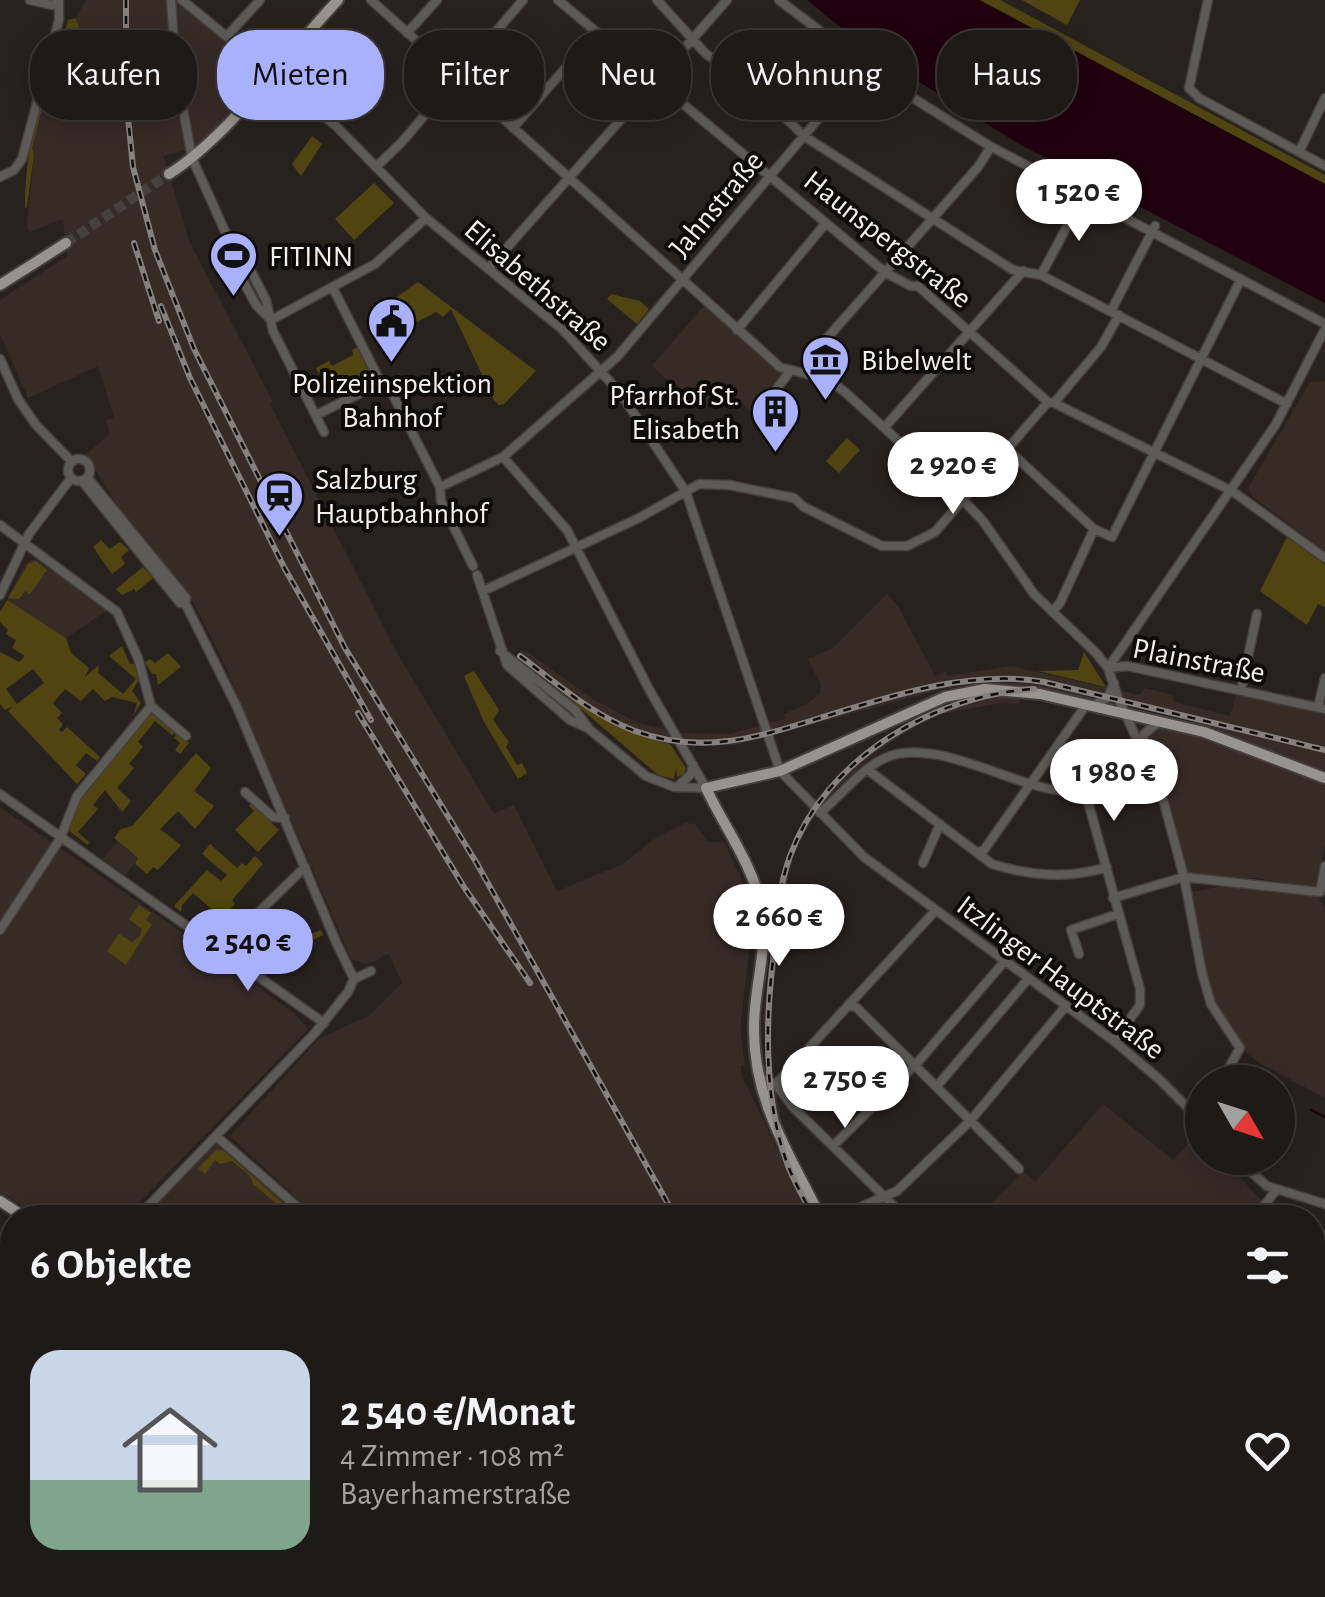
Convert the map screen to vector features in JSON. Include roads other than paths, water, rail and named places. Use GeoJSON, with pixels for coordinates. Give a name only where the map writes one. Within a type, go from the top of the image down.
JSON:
{"type":"FeatureCollection","features":[{"type":"Feature","properties":{"kind":"main road"},"geometry":{"type":"LineString","coordinates":[[310,30],[338,0]]}},
{"type":"Feature","properties":{"kind":"main road"},"geometry":{"type":"LineString","coordinates":[[169,174],[192,158],[227,120]]}},
{"type":"Feature","properties":{"kind":"main road"},"geometry":{"type":"LineString","coordinates":[[0,285],[66,243]]}},
{"type":"Feature","properties":{"kind":"main road"},"geometry":{"type":"LineString","coordinates":[[816,1205],[762,1097],[757,1077],[754,1008],[763,924],[751,876],[706,788],[780,770],[958,693],[985,688],[1022,690],[1223,737],[1325,778]]}},
{"type":"Feature","properties":{"kind":"street"},"geometry":{"type":"LineString","coordinates":[[0,177],[14,170],[22,159],[58,20],[60,1],[46,4],[30,0]]}},
{"type":"Feature","properties":{"kind":"street"},"geometry":{"type":"LineString","coordinates":[[171,0],[179,90],[192,158],[228,238],[234,264],[256,305],[271,320],[272,330],[324,432]]}},
{"type":"Feature","properties":{"kind":"street","name":"Elisabethstraße"},"geometry":{"type":"LineString","coordinates":[[182,0],[220,30]]}},
{"type":"Feature","properties":{"kind":"street"},"geometry":{"type":"LineString","coordinates":[[232,30],[260,0]]}},
{"type":"Feature","properties":{"kind":"street","name":"Plainstraße"},"geometry":{"type":"LineString","coordinates":[[371,0],[405,30]]}},
{"type":"Feature","properties":{"kind":"street"},"geometry":{"type":"LineString","coordinates":[[409,30],[437,0]]}},
{"type":"Feature","properties":{"kind":"street"},"geometry":{"type":"LineString","coordinates":[[497,30],[523,0]]}},
{"type":"Feature","properties":{"kind":"street","name":"Haunspergstraße"},"geometry":{"type":"LineString","coordinates":[[558,0],[594,30]]}},
{"type":"Feature","properties":{"kind":"street"},"geometry":{"type":"LineString","coordinates":[[657,0],[712,59],[762,94],[804,136],[1012,270],[1041,275],[1287,404]]}},
{"type":"Feature","properties":{"kind":"street"},"geometry":{"type":"LineString","coordinates":[[692,40],[728,0]]}},
{"type":"Feature","properties":{"kind":"street"},"geometry":{"type":"LineString","coordinates":[[779,0],[818,30]]}},
{"type":"Feature","properties":{"kind":"street"},"geometry":{"type":"LineString","coordinates":[[1208,0],[1189,88],[1199,98],[1325,166]]}},
{"type":"Feature","properties":{"kind":"street"},"geometry":{"type":"LineString","coordinates":[[513,128],[564,69]]}},
{"type":"Feature","properties":{"kind":"street"},"geometry":{"type":"LineString","coordinates":[[1299,152],[1325,98]]}},
{"type":"Feature","properties":{"kind":"street"},"geometry":{"type":"LineString","coordinates":[[917,99],[992,147],[1154,229],[1325,326],[1287,404],[1232,491],[1108,668],[1125,714],[1156,775],[1184,876],[1211,1004],[1240,1048],[1230,1065]]}},
{"type":"Feature","properties":{"kind":"street","name":"Haunspergstraße"},"geometry":{"type":"LineString","coordinates":[[691,112],[886,273],[918,286],[1052,402],[1232,491],[1325,558]]}},
{"type":"Feature","properties":{"kind":"street","name":"Elisabethstraße"},"geometry":{"type":"LineString","coordinates":[[329,120],[426,218],[563,330],[601,369],[686,492],[780,770],[864,857],[935,910]]}},
{"type":"Feature","properties":{"kind":"street"},"geometry":{"type":"LineString","coordinates":[[377,166],[418,120]]}},
{"type":"Feature","properties":{"kind":"street","name":"Plainstraße"},"geometry":{"type":"LineString","coordinates":[[504,120],[780,367],[830,380],[884,428],[963,500],[1034,594],[1108,668],[1127,666],[1322,708]]}},
{"type":"Feature","properties":{"kind":"street"},"geometry":{"type":"LineString","coordinates":[[488,270],[621,120]]}},
{"type":"Feature","properties":{"kind":"street","name":"Jahnstraße"},"geometry":{"type":"LineString","coordinates":[[440,487],[502,457],[617,356],[816,120]]}},
{"type":"Feature","properties":{"kind":"street"},"geometry":{"type":"LineString","coordinates":[[807,374],[813,354],[992,147]]}},
{"type":"Feature","properties":{"kind":"street"},"geometry":{"type":"LineString","coordinates":[[1041,275],[1084,195]]}},
{"type":"Feature","properties":{"kind":"street"},"geometry":{"type":"LineString","coordinates":[[271,320],[375,264],[426,218]]}},
{"type":"Feature","properties":{"kind":"street"},"geometry":{"type":"LineString","coordinates":[[738,330],[826,223]]}},
{"type":"Feature","properties":{"kind":"street"},"geometry":{"type":"LineString","coordinates":[[483,592],[578,548],[691,486],[710,483],[794,498],[876,544],[899,547],[917,543],[935,532],[1101,347],[1154,229]]}},
{"type":"Feature","properties":{"kind":"street"},"geometry":{"type":"LineString","coordinates":[[884,428],[1023,271]]}},
{"type":"Feature","properties":{"kind":"street"},"geometry":{"type":"LineString","coordinates":[[1008,449],[1094,529],[1112,537],[1241,279]]}},
{"type":"Feature","properties":{"kind":"street"},"geometry":{"type":"LineString","coordinates":[[333,288],[440,487],[441,501],[475,570],[500,650],[575,710],[589,729],[646,776],[677,787],[706,788]]}},
{"type":"Feature","properties":{"kind":"street"},"geometry":{"type":"LineString","coordinates":[[0,360],[18,399],[72,462]]}},
{"type":"Feature","properties":{"kind":"street"},"geometry":{"type":"LineString","coordinates":[[760,409],[791,370]]}},
{"type":"Feature","properties":{"kind":"street"},"geometry":{"type":"LineString","coordinates":[[316,415],[381,382]]}},
{"type":"Feature","properties":{"kind":"street"},"geometry":{"type":"LineString","coordinates":[[502,457],[567,530],[650,691],[706,788]]}},
{"type":"Feature","properties":{"kind":"street"},"geometry":{"type":"LineString","coordinates":[[71,478],[68,472],[72,462],[79,459],[90,468],[84,479]]}},
{"type":"Feature","properties":{"kind":"street"},"geometry":{"type":"LineString","coordinates":[[71,478],[84,479],[180,603],[184,603],[236,707],[354,978]]}},
{"type":"Feature","properties":{"kind":"street"},"geometry":{"type":"LineString","coordinates":[[0,596],[25,544],[71,478]]}},
{"type":"Feature","properties":{"kind":"street"},"geometry":{"type":"LineString","coordinates":[[0,525],[117,612],[138,658],[151,706],[186,736]]}},
{"type":"Feature","properties":{"kind":"street"},"geometry":{"type":"LineString","coordinates":[[1052,612],[1060,603],[1094,529]]}},
{"type":"Feature","properties":{"kind":"street"},"geometry":{"type":"LineString","coordinates":[[1241,690],[1257,614]]}},
{"type":"Feature","properties":{"kind":"street"},"geometry":{"type":"LineString","coordinates":[[1322,708],[1325,678]]}},
{"type":"Feature","properties":{"kind":"street"},"geometry":{"type":"LineString","coordinates":[[977,852],[984,850],[1087,705],[1106,700],[1114,684]]}},
{"type":"Feature","properties":{"kind":"street"},"geometry":{"type":"LineString","coordinates":[[0,930],[60,839],[77,796],[151,706]]}},
{"type":"Feature","properties":{"kind":"street"},"geometry":{"type":"LineString","coordinates":[[1142,747],[1144,734],[1160,722]]}},
{"type":"Feature","properties":{"kind":"street"},"geometry":{"type":"LineString","coordinates":[[820,813],[868,770],[892,756],[926,754],[954,758],[1047,789],[1085,791],[1156,775]]}},
{"type":"Feature","properties":{"kind":"street"},"geometry":{"type":"LineString","coordinates":[[677,787],[691,774],[693,764]]}},
{"type":"Feature","properties":{"kind":"street"},"geometry":{"type":"LineString","coordinates":[[868,770],[992,864],[1012,870],[1078,876],[1107,867]]}},
{"type":"Feature","properties":{"kind":"street"},"geometry":{"type":"LineString","coordinates":[[1085,791],[1140,989],[1140,1005],[1114,1041]]}},
{"type":"Feature","properties":{"kind":"street"},"geometry":{"type":"LineString","coordinates":[[244,792],[273,817],[285,818]]}},
{"type":"Feature","properties":{"kind":"street"},"geometry":{"type":"LineString","coordinates":[[0,794],[324,1023]]}},
{"type":"Feature","properties":{"kind":"street"},"geometry":{"type":"LineString","coordinates":[[923,863],[940,824]]}},
{"type":"Feature","properties":{"kind":"street"},"geometry":{"type":"LineString","coordinates":[[219,951],[305,866]]}},
{"type":"Feature","properties":{"kind":"street"},"geometry":{"type":"LineString","coordinates":[[1114,898],[1184,876],[1320,892],[1324,872]]}},
{"type":"Feature","properties":{"kind":"street"},"geometry":{"type":"LineString","coordinates":[[762,1097],[935,910]]}},
{"type":"Feature","properties":{"kind":"street","name":"Itzlinger Hauptstraße"},"geometry":{"type":"LineString","coordinates":[[935,910],[1114,1041],[1185,1104]]}},
{"type":"Feature","properties":{"kind":"street"},"geometry":{"type":"LineString","coordinates":[[1079,954],[1071,930],[1118,914]]}},
{"type":"Feature","properties":{"kind":"street"},"geometry":{"type":"LineString","coordinates":[[833,1146],[916,1064],[1004,962]]}},
{"type":"Feature","properties":{"kind":"street"},"geometry":{"type":"LineString","coordinates":[[150,1205],[324,1023],[354,978],[371,972]]}},
{"type":"Feature","properties":{"kind":"street"},"geometry":{"type":"LineString","coordinates":[[938,1085],[1028,979]]}},
{"type":"Feature","properties":{"kind":"street"},"geometry":{"type":"LineString","coordinates":[[849,1004],[938,1085],[1019,1169]]}},
{"type":"Feature","properties":{"kind":"street"},"geometry":{"type":"LineString","coordinates":[[864,1205],[897,1191],[971,1120],[1065,1007]]}},
{"type":"Feature","properties":{"kind":"street"},"geometry":{"type":"LineString","coordinates":[[757,1077],[774,1085],[893,1205]]}},
{"type":"Feature","properties":{"kind":"street"},"geometry":{"type":"LineString","coordinates":[[216,1136],[295,1205]]}},
{"type":"Feature","properties":{"kind":"street"},"geometry":{"type":"LineString","coordinates":[[1252,1175],[1276,1190],[1325,1204]]}},
{"type":"Feature","properties":{"kind":"street"},"geometry":{"type":"LineString","coordinates":[[1265,1205],[1276,1190]]}},
{"type":"Feature","properties":{"kind":"waterway"},"geometry":{"type":"LineString","coordinates":[[1311,1110],[1325,1117]]}},
{"type":"Feature","properties":{"kind":"tunnel"},"geometry":{"type":"LineString","coordinates":[[66,243],[169,174]]}},
{"type":"Feature","properties":{"kind":"railway"},"geometry":{"type":"LineString","coordinates":[[126,0],[126,97],[133,167],[155,250],[194,349],[345,648],[476,862],[669,1205]]}},
{"type":"Feature","properties":{"kind":"railway"},"geometry":{"type":"LineString","coordinates":[[134,243],[159,321]]}},
{"type":"Feature","properties":{"kind":"railway"},"geometry":{"type":"LineString","coordinates":[[161,306],[190,378],[285,569],[371,720]]}},
{"type":"Feature","properties":{"kind":"railway"},"geometry":{"type":"LineString","coordinates":[[520,656],[604,716],[635,731],[683,742],[751,737],[931,687],[1016,679],[1044,682],[1325,750]]}},
{"type":"Feature","properties":{"kind":"railway"},"geometry":{"type":"LineString","coordinates":[[808,1205],[779,1139],[768,1063],[777,920],[790,856],[829,789],[888,738],[959,704],[1034,689]]}},
{"type":"Feature","properties":{"kind":"railway"},"geometry":{"type":"LineString","coordinates":[[358,713],[464,887],[530,983]]}},
{"type":"Feature","properties":{"kind":"place","name":"FITINN"},"geometry":{"type":"Point","coordinates":[234,298]}},
{"type":"Feature","properties":{"kind":"place","name":"Polizeiinspektion Bahnhof"},"geometry":{"type":"Point","coordinates":[392,364]}},
{"type":"Feature","properties":{"kind":"place","name":"Bibelwelt"},"geometry":{"type":"Point","coordinates":[826,402]}},
{"type":"Feature","properties":{"kind":"place","name":"Pfarrhof St. Elisabeth"},"geometry":{"type":"Point","coordinates":[775,454]}},
{"type":"Feature","properties":{"kind":"place","name":"Salzburg Hauptbahnhof"},"geometry":{"type":"Point","coordinates":[280,538]}}]}
